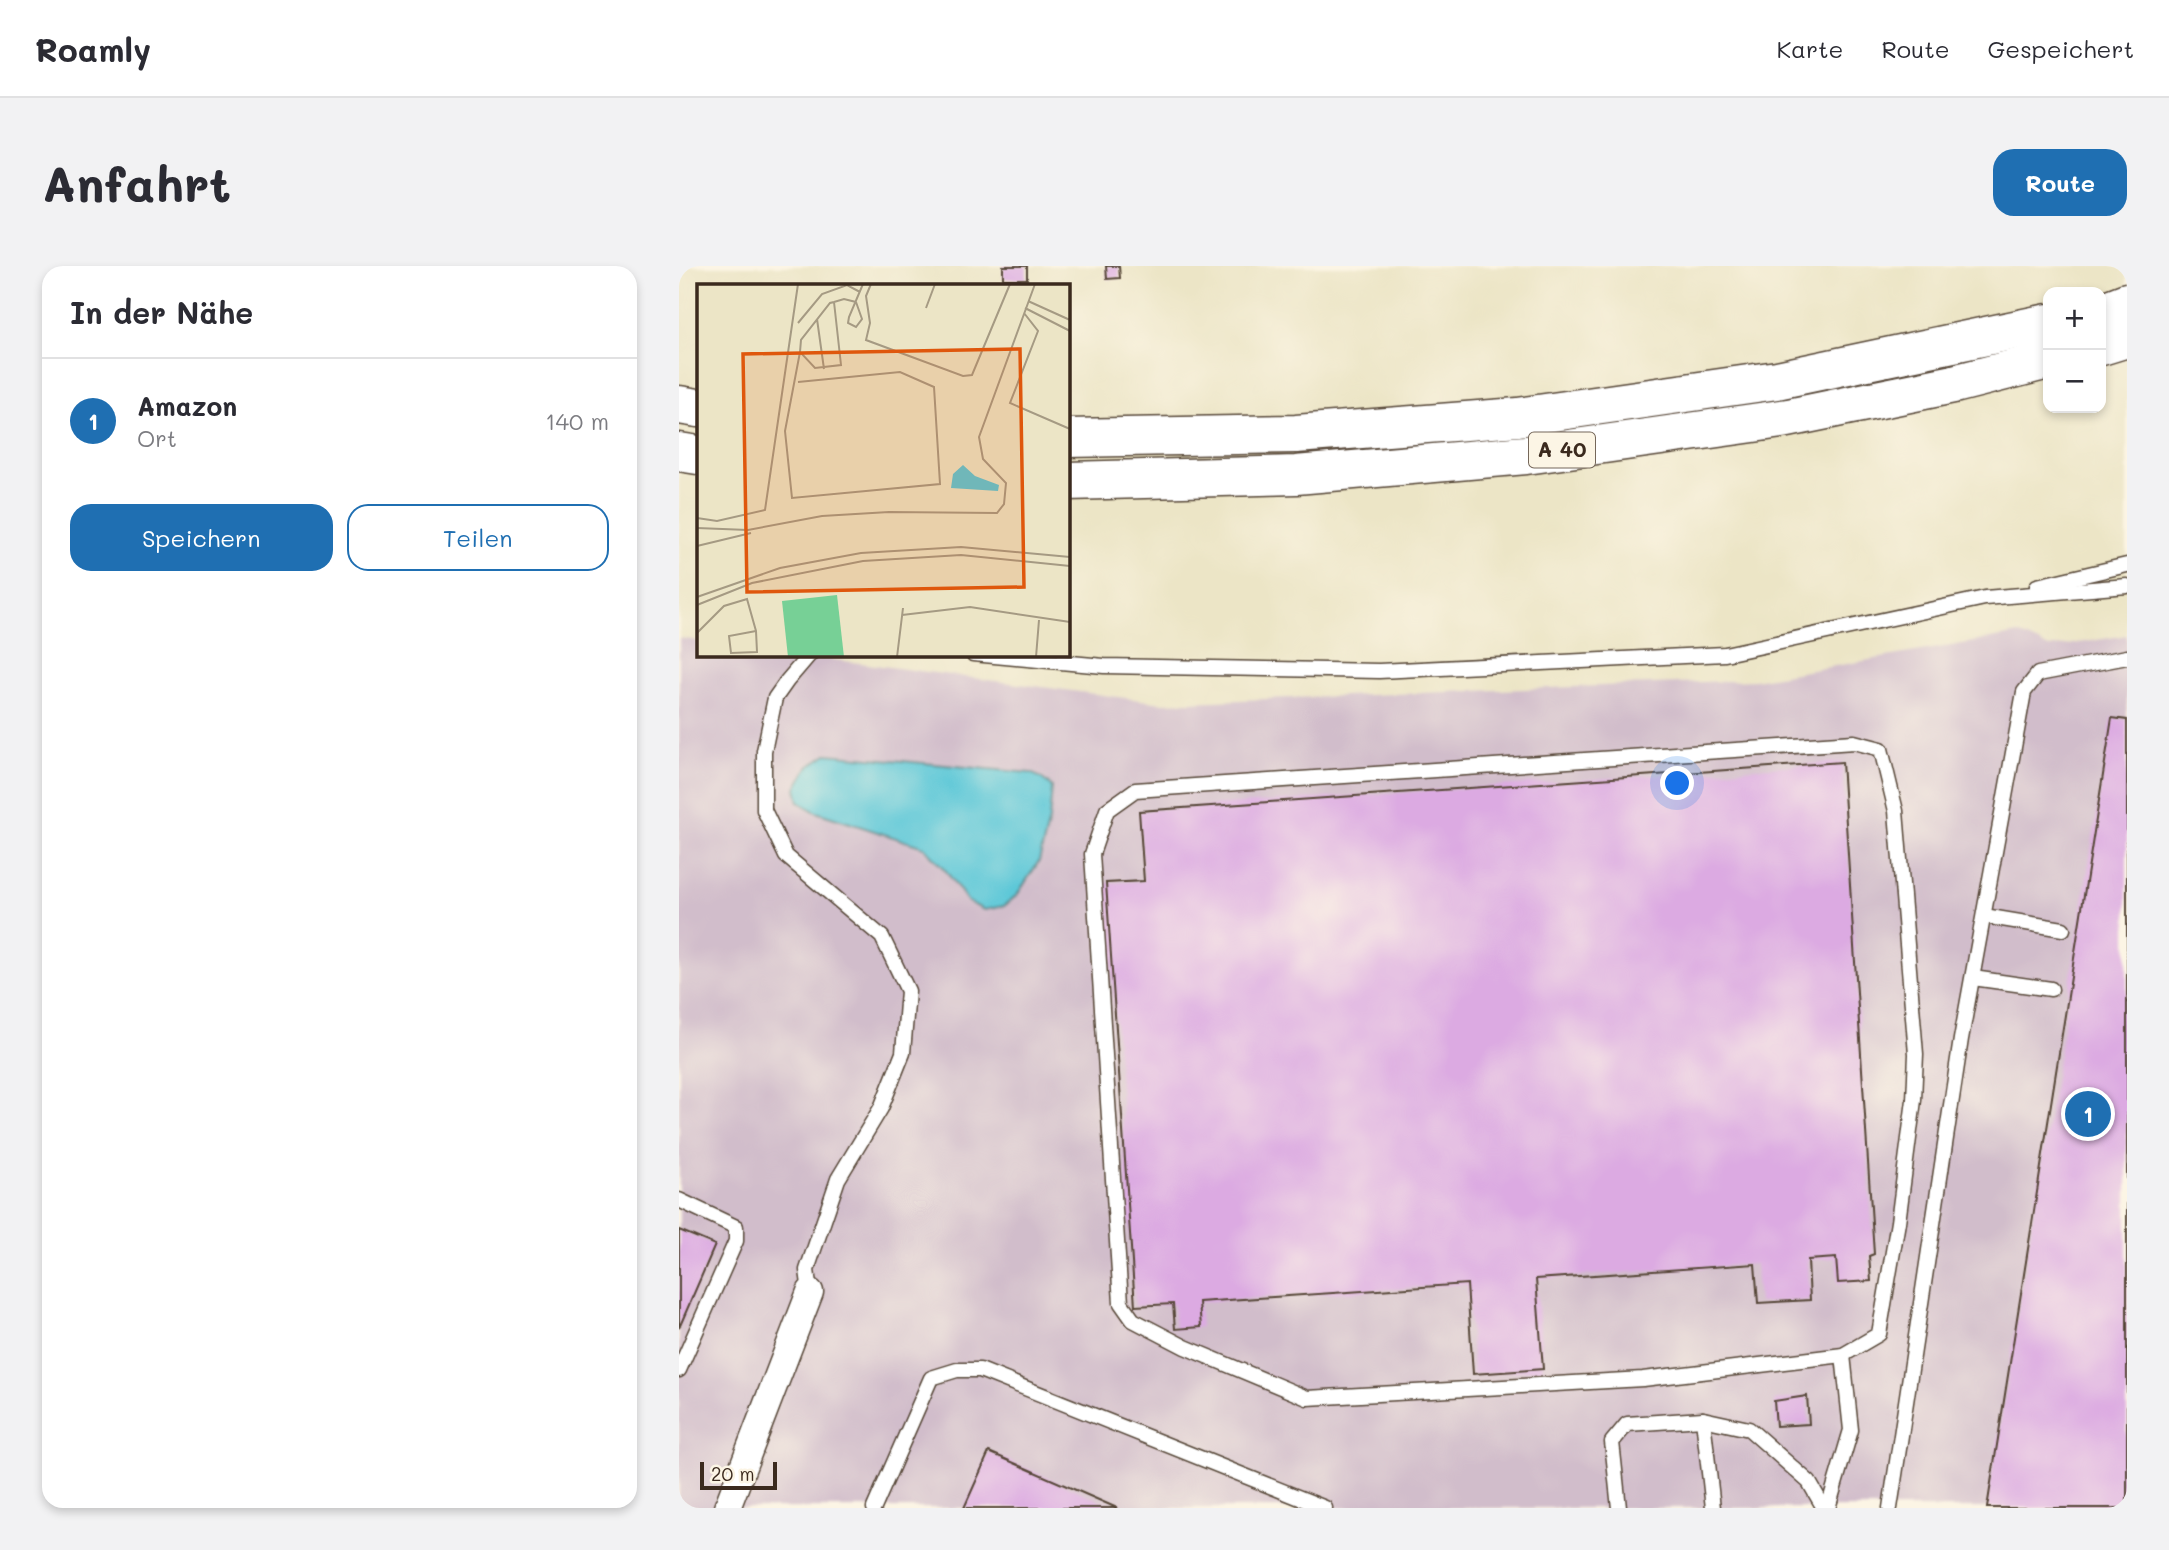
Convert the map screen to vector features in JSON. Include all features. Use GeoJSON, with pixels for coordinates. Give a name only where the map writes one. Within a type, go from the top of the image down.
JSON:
{"type":"FeatureCollection","features":[{"type":"Feature","properties":{"kind":"highway"},"geometry":{"type":"LineString","coordinates":[[2106,310],[2127,302]]}},
{"type":"Feature","properties":{"kind":"highway","name":"A 40"},"geometry":{"type":"LineString","coordinates":[[1069,438],[1296,434],[1518,416],[1777,380],[2043,324]]}},
{"type":"Feature","properties":{"kind":"highway"},"geometry":{"type":"LineString","coordinates":[[2106,344],[2127,338]]}},
{"type":"Feature","properties":{"kind":"highway","name":"A 40"},"geometry":{"type":"LineString","coordinates":[[1069,481],[1296,475],[1526,455],[1788,418],[1954,384],[2043,360]]}},
{"type":"Feature","properties":{"kind":"highway"},"geometry":{"type":"LineString","coordinates":[[679,405],[697,408]]}},
{"type":"Feature","properties":{"kind":"highway"},"geometry":{"type":"LineString","coordinates":[[679,453],[697,455]]}},
{"type":"Feature","properties":{"kind":"street"},"geometry":{"type":"LineString","coordinates":[[727,1508],[810,1292]]}},
{"type":"Feature","properties":{"kind":"lane"},"geometry":{"type":"LineString","coordinates":[[995,656],[1104,666],[1378,671],[1725,654],[2127,565]]}},
{"type":"Feature","properties":{"kind":"lane"},"geometry":{"type":"LineString","coordinates":[[1985,598],[2127,586]]}},
{"type":"Feature","properties":{"kind":"lane"},"geometry":{"type":"LineString","coordinates":[[808,656],[775,698],[764,751],[764,810],[786,856],[882,937],[908,991],[903,1053],[881,1108],[838,1179],[807,1270],[810,1292]]}},
{"type":"Feature","properties":{"kind":"lane"},"geometry":{"type":"LineString","coordinates":[[1890,1508],[1961,1039],[2024,692],[2038,674],[2127,657]]}},
{"type":"Feature","properties":{"kind":"lane"},"geometry":{"type":"LineString","coordinates":[[1854,742],[1881,750],[1897,824],[1916,1054],[1914,1100],[1898,1222],[1879,1334],[1843,1355],[1643,1379],[1307,1398],[1185,1347],[1133,1320],[1121,1303],[1092,854],[1107,810],[1135,790],[1854,742]]}},
{"type":"Feature","properties":{"kind":"lane"},"geometry":{"type":"LineString","coordinates":[[1984,916],[2063,929]]}},
{"type":"Feature","properties":{"kind":"lane"},"geometry":{"type":"LineString","coordinates":[[1973,978],[2051,989]]}},
{"type":"Feature","properties":{"kind":"lane"},"geometry":{"type":"LineString","coordinates":[[679,1200],[736,1227],[736,1241],[679,1370]]}},
{"type":"Feature","properties":{"kind":"lane"},"geometry":{"type":"LineString","coordinates":[[1826,1508],[1851,1430],[1843,1355]]}},
{"type":"Feature","properties":{"kind":"lane"},"geometry":{"type":"LineString","coordinates":[[874,1508],[930,1378],[957,1370],[980,1370],[1325,1508]]}},
{"type":"Feature","properties":{"kind":"lane"},"geometry":{"type":"LineString","coordinates":[[1619,1508],[1612,1442],[1627,1424],[1703,1419],[1749,1429],[1809,1482],[1826,1508]]}},
{"type":"Feature","properties":{"kind":"lane"},"geometry":{"type":"LineString","coordinates":[[1703,1419],[1713,1508]]}},
{"type":"Feature","properties":{"kind":"shaded area"},"geometry":{"type":"Polygon","coordinates":[[[2019,634],[2049,648],[2127,635],[2127,1508],[679,1508],[679,638],[697,641],[697,656],[807,656],[1163,703],[1754,680],[2019,634]]]}},
{"type":"Feature","properties":{"kind":"water"},"geometry":{"type":"Polygon","coordinates":[[[827,754],[1030,773],[1040,777],[1052,787],[1049,820],[1039,861],[1017,895],[1004,906],[984,910],[968,902],[946,871],[924,847],[816,812],[799,802],[796,788],[808,767],[827,754]]]}},
{"type":"Feature","properties":{"kind":"building"},"geometry":{"type":"Polygon","coordinates":[[[1003,266],[1027,266],[1027,279],[1003,279],[1003,266]]]}},
{"type":"Feature","properties":{"kind":"building"},"geometry":{"type":"Polygon","coordinates":[[[1106,266],[1119,266],[1120,278],[1107,279],[1106,266]]]}},
{"type":"Feature","properties":{"kind":"building"},"geometry":{"type":"Polygon","coordinates":[[[2112,718],[2127,720],[2127,1508],[1987,1508],[2112,718]]]}},
{"type":"Feature","properties":{"kind":"building"},"geometry":{"type":"Polygon","coordinates":[[[1842,762],[1874,1254],[1869,1256],[1871,1281],[1838,1283],[1836,1258],[1808,1260],[1810,1300],[1758,1303],[1755,1264],[1536,1279],[1543,1369],[1473,1374],[1467,1284],[1199,1302],[1201,1327],[1175,1329],[1173,1304],[1135,1306],[1106,883],[1144,881],[1139,811],[1842,762]]]}},
{"type":"Feature","properties":{"kind":"building"},"geometry":{"type":"Polygon","coordinates":[[[679,1230],[715,1245],[679,1328],[679,1230]]]}},
{"type":"Feature","properties":{"kind":"building"},"geometry":{"type":"Polygon","coordinates":[[[1807,1396],[1809,1424],[1776,1426],[1774,1401],[1807,1396]]]}},
{"type":"Feature","properties":{"kind":"building"},"geometry":{"type":"Polygon","coordinates":[[[989,1452],[1117,1508],[964,1508],[989,1452]]]}},
{"type":"Feature","properties":{"kind":"place","name":"Amazon"},"geometry":{"type":"Point","coordinates":[2088,1114]}}]}
